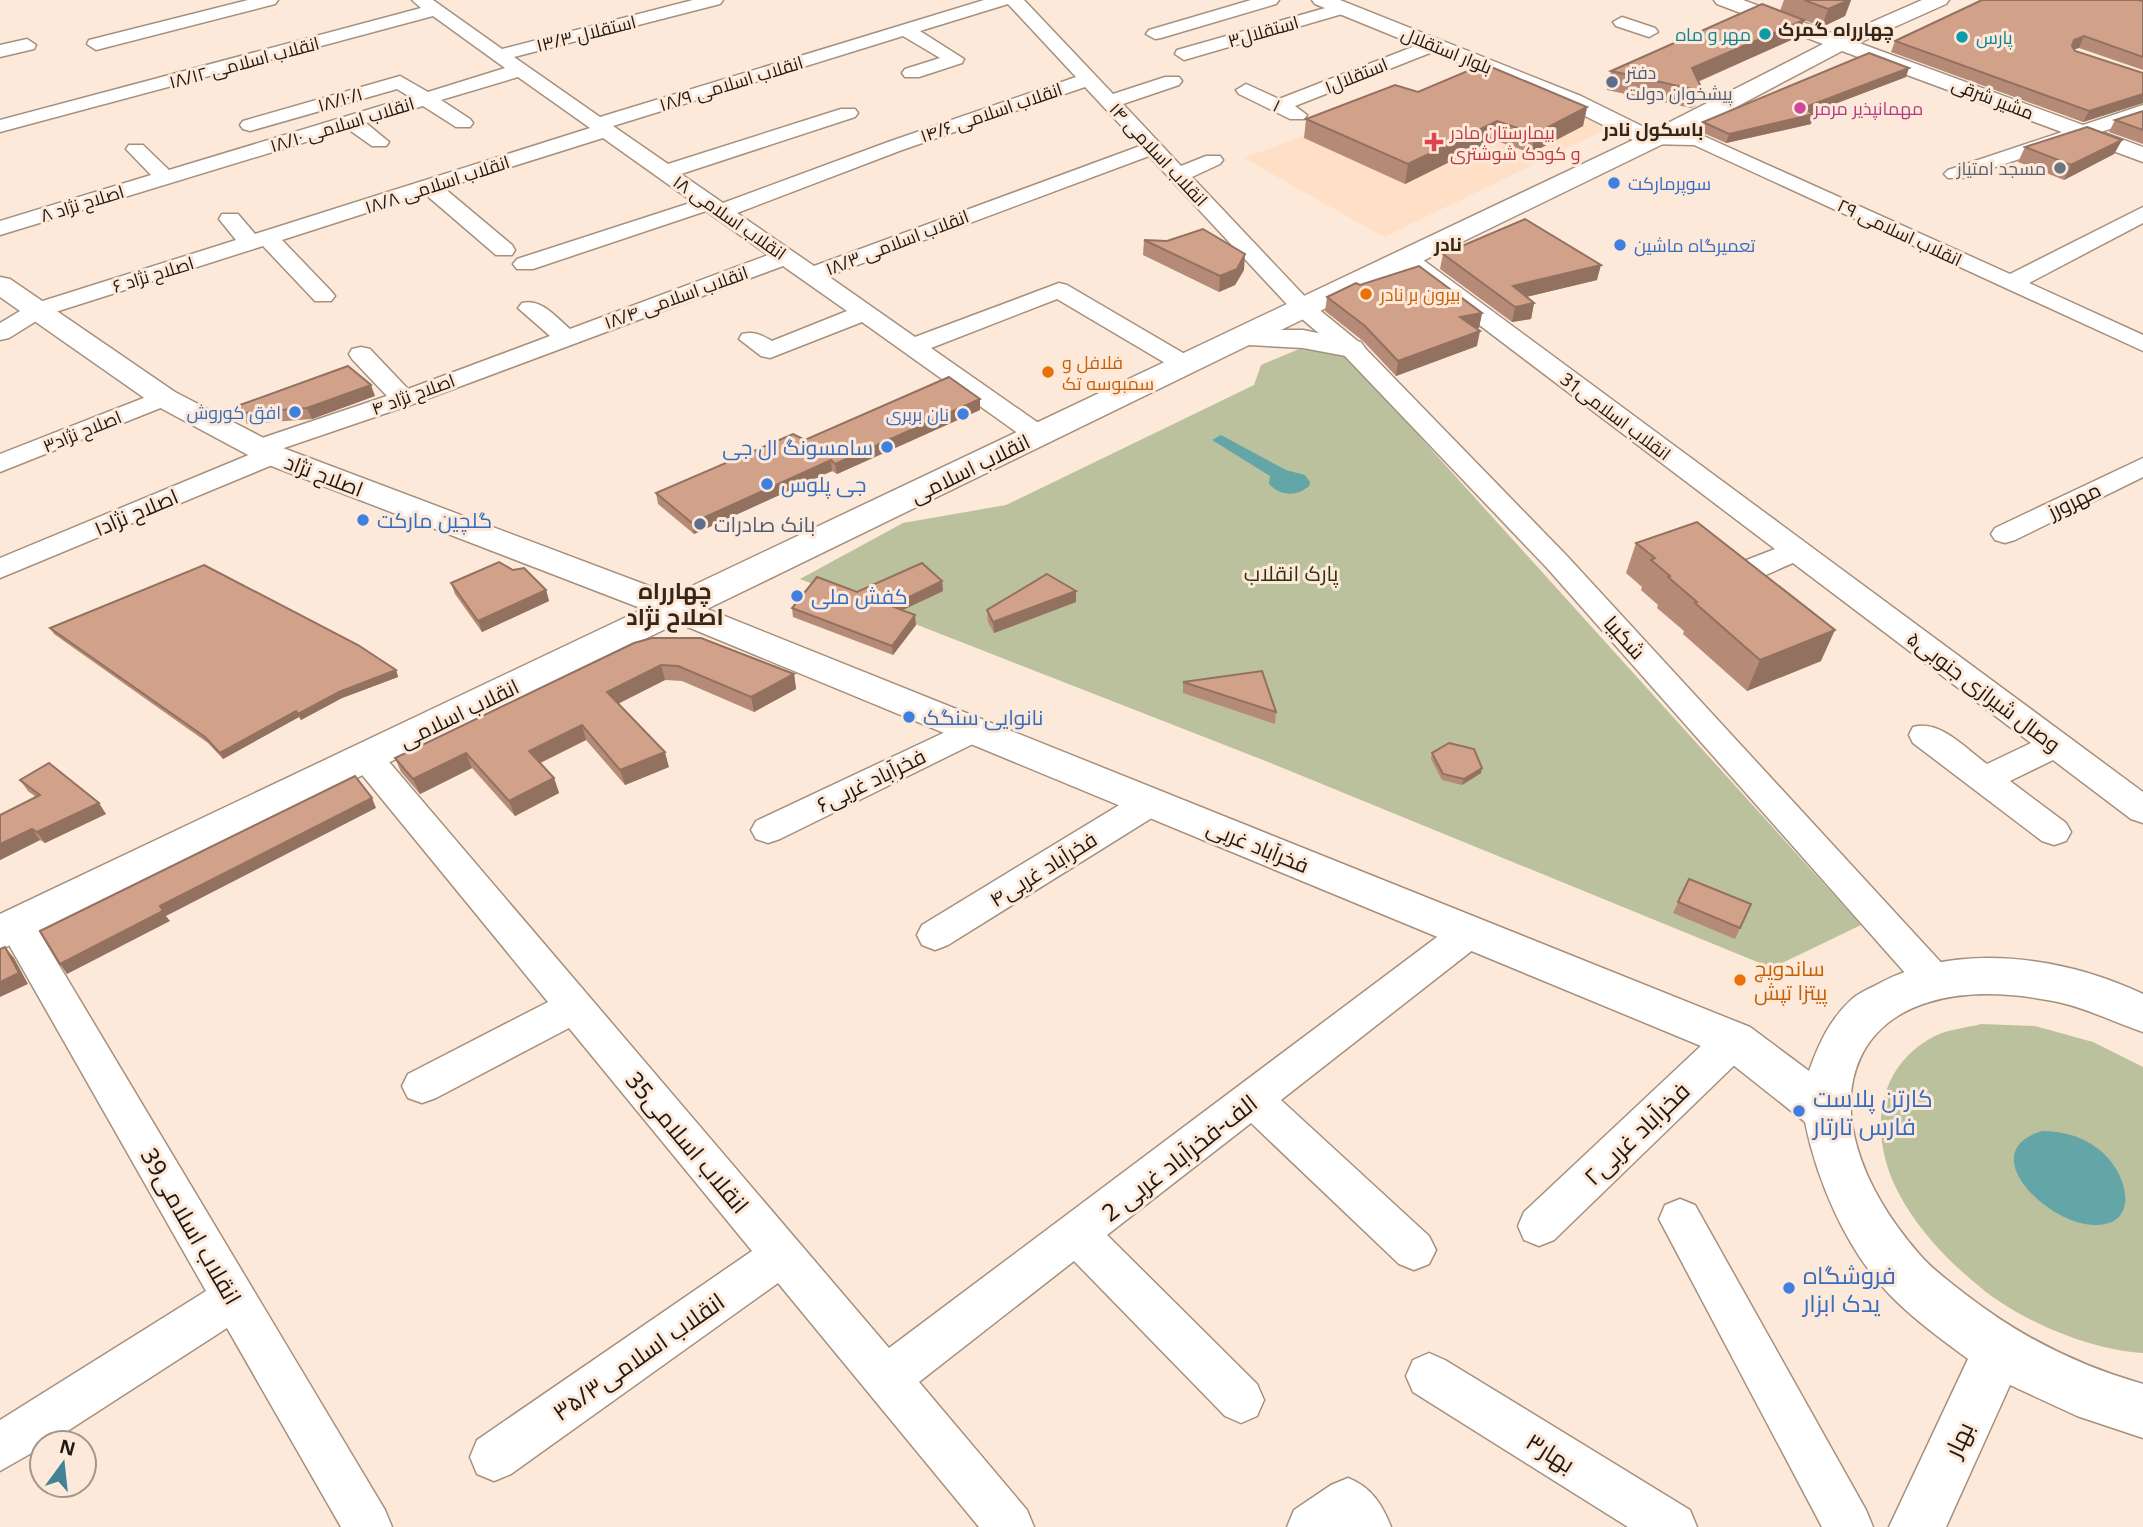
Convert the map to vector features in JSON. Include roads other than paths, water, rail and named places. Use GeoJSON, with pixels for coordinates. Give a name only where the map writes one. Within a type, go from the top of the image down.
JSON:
{"type":"FeatureCollection","features":[{"type":"Feature","properties":{"kind":"main road","name":"بلوار استقلال"},"geometry":{"type":"LineString","coordinates":[[1322,0],[1573,100]]}},
{"type":"Feature","properties":{"kind":"main road","name":"مشیر شرقی"},"geometry":{"type":"LineString","coordinates":[[1724,0],[2143,155]]}},
{"type":"Feature","properties":{"kind":"main road","name":"انقلاب اسلامی"},"geometry":{"type":"LineString","coordinates":[[8,929],[1407,259],[1710,112],[1843,42],[1939,0]]}},
{"type":"Feature","properties":{"kind":"main road"},"geometry":{"type":"LineString","coordinates":[[1573,100],[1647,113],[1710,112]]}},
{"type":"Feature","properties":{"kind":"main road"},"geometry":{"type":"LineString","coordinates":[[1573,100],[1652,140]]}},
{"type":"Feature","properties":{"kind":"main road","name":"اصلاح نژاد"},"geometry":{"type":"LineString","coordinates":[[0,285],[164,398],[265,452],[676,609]]}},
{"type":"Feature","properties":{"kind":"main road"},"geometry":{"type":"LineString","coordinates":[[1240,337],[1293,338],[1352,348]]}},
{"type":"Feature","properties":{"kind":"main road","name":"فخرآباد غربی"},"geometry":{"type":"LineString","coordinates":[[676,609],[1734,1040],[1825,1110]]}},
{"type":"Feature","properties":{"kind":"main road"},"geometry":{"type":"LineString","coordinates":[[2143,1014],[2079,989],[2048,982],[1989,975],[1934,980],[1888,996],[1853,1025],[1832,1063],[1825,1110],[1835,1164],[1863,1221],[1908,1278],[1999,1352],[2038,1374],[2115,1404],[2143,1410]]}},
{"type":"Feature","properties":{"kind":"main road","name":"بهار"},"geometry":{"type":"LineString","coordinates":[[1917,1527],[1999,1352]]}},
{"type":"Feature","properties":{"kind":"street"},"geometry":{"type":"LineString","coordinates":[[96,44],[269,0]]}},
{"type":"Feature","properties":{"kind":"street","name":"۱۳/۳ استقلال"},"geometry":{"type":"LineString","coordinates":[[499,55],[715,0]]}},
{"type":"Feature","properties":{"kind":"street","name":"۱۸/۹ انقلاب اسلامی"},"geometry":{"type":"LineString","coordinates":[[601,127],[1003,0]]}},
{"type":"Feature","properties":{"kind":"street","name":"۱۴ انقلاب اسلامی"},"geometry":{"type":"LineString","coordinates":[[1014,0],[1303,308]]}},
{"type":"Feature","properties":{"kind":"street"},"geometry":{"type":"LineString","coordinates":[[1155,34],[1270,0]]}},
{"type":"Feature","properties":{"kind":"street","name":"۱۸ انقلاب اسلامی"},"geometry":{"type":"LineString","coordinates":[[429,3],[1038,435]]}},
{"type":"Feature","properties":{"kind":"street","name":"۱۸/۱۲ انقلاب اسلامی"},"geometry":{"type":"LineString","coordinates":[[0,127],[429,3]]}},
{"type":"Feature","properties":{"kind":"street","name":"استقلال۳"},"geometry":{"type":"LineString","coordinates":[[1184,54],[1343,8]]}},
{"type":"Feature","properties":{"kind":"street"},"geometry":{"type":"LineString","coordinates":[[1622,22],[1649,32]]}},
{"type":"Feature","properties":{"kind":"street"},"geometry":{"type":"LineString","coordinates":[[905,30],[955,59],[912,73]]}},
{"type":"Feature","properties":{"kind":"street"},"geometry":{"type":"LineString","coordinates":[[0,51],[27,45]]}},
{"type":"Feature","properties":{"kind":"street","name":"استقلال۱"},"geometry":{"type":"LineString","coordinates":[[1279,106],[1433,45]]}},
{"type":"Feature","properties":{"kind":"street","name":"۱۸/۱۰ انقلاب اسلامی"},"geometry":{"type":"LineString","coordinates":[[165,178],[520,70]]}},
{"type":"Feature","properties":{"kind":"street","name":"۱۴/۶ انقلاب اسلامی"},"geometry":{"type":"LineString","coordinates":[[525,264],[715,207],[1088,79]]}},
{"type":"Feature","properties":{"kind":"street"},"geometry":{"type":"LineString","coordinates":[[1109,102],[1172,81]]}},
{"type":"Feature","properties":{"kind":"street","name":"۱۸/۱۰/۱"},"geometry":{"type":"LineString","coordinates":[[250,125],[400,82],[425,99]]}},
{"type":"Feature","properties":{"kind":"street","name":"۱"},"geometry":{"type":"LineString","coordinates":[[1246,90],[1307,120]]}},
{"type":"Feature","properties":{"kind":"street"},"geometry":{"type":"LineString","coordinates":[[425,99],[463,124]]}},
{"type":"Feature","properties":{"kind":"street"},"geometry":{"type":"LineString","coordinates":[[1955,174],[2143,111]]}},
{"type":"Feature","properties":{"kind":"street"},"geometry":{"type":"LineString","coordinates":[[665,172],[848,113]]}},
{"type":"Feature","properties":{"kind":"street"},"geometry":{"type":"LineString","coordinates":[[351,121],[379,142]]}},
{"type":"Feature","properties":{"kind":"street","name":"۱۸/۸ انقلاب اسلامی"},"geometry":{"type":"LineString","coordinates":[[260,240],[429,187],[601,127]]}},
{"type":"Feature","properties":{"kind":"street","name":"انقلاب اسلامی ۲۹"},"geometry":{"type":"LineString","coordinates":[[1652,140],[1698,139],[2143,344]]}},
{"type":"Feature","properties":{"kind":"street","name":"۱۸/۳ انقلاب اسلامی"},"geometry":{"type":"LineString","coordinates":[[811,275],[982,209],[1153,148]]}},
{"type":"Feature","properties":{"kind":"street"},"geometry":{"type":"LineString","coordinates":[[136,149],[165,178]]}},
{"type":"Feature","properties":{"kind":"street"},"geometry":{"type":"LineString","coordinates":[[1178,175],[1213,160]]}},
{"type":"Feature","properties":{"kind":"street","name":"۸ اصلاح نژاد"},"geometry":{"type":"LineString","coordinates":[[0,228],[165,178]]}},
{"type":"Feature","properties":{"kind":"street"},"geometry":{"type":"LineString","coordinates":[[429,187],[504,250]]}},
{"type":"Feature","properties":{"kind":"street"},"geometry":{"type":"LineString","coordinates":[[2011,283],[2143,214]]}},
{"type":"Feature","properties":{"kind":"street"},"geometry":{"type":"LineString","coordinates":[[230,219],[260,240],[323,296]]}},
{"type":"Feature","properties":{"kind":"street"},"geometry":{"type":"LineString","coordinates":[[1203,234],[1227,226]]}},
{"type":"Feature","properties":{"kind":"street","name":"۶ اصلاح نژاد"},"geometry":{"type":"LineString","coordinates":[[0,333],[38,310],[260,240]]}},
{"type":"Feature","properties":{"kind":"street","name":"۱۸/۴ انقلاب اسلامی"},"geometry":{"type":"LineString","coordinates":[[567,338],[785,257]]}},
{"type":"Feature","properties":{"kind":"street","name":"31انقلاب اسلامی"},"geometry":{"type":"LineString","coordinates":[[1407,259],[1825,572]]}},
{"type":"Feature","properties":{"kind":"street"},"geometry":{"type":"LineString","coordinates":[[696,262],[724,280]]}},
{"type":"Feature","properties":{"kind":"street"},"geometry":{"type":"LineString","coordinates":[[915,346],[1059,290],[1186,365]]}},
{"type":"Feature","properties":{"kind":"street"},"geometry":{"type":"LineString","coordinates":[[530,308],[567,338]]}},
{"type":"Feature","properties":{"kind":"street","name":"شکیبا"},"geometry":{"type":"LineString","coordinates":[[1303,308],[1352,348],[1557,562],[1934,980]]}},
{"type":"Feature","properties":{"kind":"street"},"geometry":{"type":"LineString","coordinates":[[751,339],[770,351],[864,313]]}},
{"type":"Feature","properties":{"kind":"street","name":"۴ اصلاح نژاد"},"geometry":{"type":"LineString","coordinates":[[265,452],[567,338]]}},
{"type":"Feature","properties":{"kind":"street"},"geometry":{"type":"LineString","coordinates":[[361,354],[404,398]]}},
{"type":"Feature","properties":{"kind":"street","name":"اصلاح نژاد۳"},"geometry":{"type":"LineString","coordinates":[[0,464],[164,398]]}},
{"type":"Feature","properties":{"kind":"street","name":"اصلاح نژاد۱"},"geometry":{"type":"LineString","coordinates":[[0,569],[265,452]]}},
{"type":"Feature","properties":{"kind":"street","name":"مهرورز"},"geometry":{"type":"LineString","coordinates":[[2005,534],[2143,466]]}},
{"type":"Feature","properties":{"kind":"street"},"geometry":{"type":"LineString","coordinates":[[1766,598],[1726,567],[1797,551]]}},
{"type":"Feature","properties":{"kind":"street","name":"۵وصال شیرازی جنوبی"},"geometry":{"type":"LineString","coordinates":[[1825,572],[2143,810]]}},
{"type":"Feature","properties":{"kind":"street","name":"۶فخرآباد غربی"},"geometry":{"type":"LineString","coordinates":[[768,830],[973,730]]}},
{"type":"Feature","properties":{"kind":"street"},"geometry":{"type":"LineString","coordinates":[[1925,735],[2054,832]]}},
{"type":"Feature","properties":{"kind":"street"},"geometry":{"type":"LineString","coordinates":[[1984,779],[2056,745]]}},
{"type":"Feature","properties":{"kind":"street","name":"35انقلاب اسلامی"},"geometry":{"type":"LineString","coordinates":[[366,757],[1010,1527]]}},
{"type":"Feature","properties":{"kind":"street","name":"۴فخرآباد غربی"},"geometry":{"type":"LineString","coordinates":[[935,936],[1151,802]]}},
{"type":"Feature","properties":{"kind":"street","name":"39انقلاب اسلامی"},"geometry":{"type":"LineString","coordinates":[[8,929],[234,1298],[368,1527]]}},
{"type":"Feature","properties":{"kind":"street","name":"2 الف-فخرآباد غربی"},"geometry":{"type":"LineString","coordinates":[[886,1379],[1078,1235],[1470,932]]}},
{"type":"Feature","properties":{"kind":"street"},"geometry":{"type":"LineString","coordinates":[[422,1086],[574,1007]]}},
{"type":"Feature","properties":{"kind":"street","name":"۲فخرآباد غربی"},"geometry":{"type":"LineString","coordinates":[[1539,1226],[1734,1040]]}},
{"type":"Feature","properties":{"kind":"street"},"geometry":{"type":"LineString","coordinates":[[1253,1100],[1414,1250]]}},
{"type":"Feature","properties":{"kind":"street"},"geometry":{"type":"LineString","coordinates":[[1680,1219],[1849,1527]]}},
{"type":"Feature","properties":{"kind":"street"},"geometry":{"type":"LineString","coordinates":[[1078,1235],[1241,1400]]}},
{"type":"Feature","properties":{"kind":"street","name":"انقلاب اسلامی۳۵/۳"},"geometry":{"type":"LineString","coordinates":[[494,1457],[782,1255]]}},
{"type":"Feature","properties":{"kind":"street"},"geometry":{"type":"LineString","coordinates":[[0,1447],[234,1298]]}},
{"type":"Feature","properties":{"kind":"street","name":"بهار۳"},"geometry":{"type":"LineString","coordinates":[[1429,1377],[1673,1527]]}},
{"type":"Feature","properties":{"kind":"street"},"geometry":{"type":"LineString","coordinates":[[1311,1527],[1348,1502],[1367,1527]]}},
{"type":"Feature","properties":{"kind":"water"},"geometry":{"type":"Polygon","coordinates":[[[1221,435],[1286,470],[1305,475],[1310,482],[1309,486],[1289,494],[1278,491],[1269,484],[1270,476],[1212,440],[1221,435]]]}},
{"type":"Feature","properties":{"kind":"water"},"geometry":{"type":"Polygon","coordinates":[[[2042,1131],[2078,1137],[2107,1157],[2116,1169],[2125,1195],[2124,1207],[2119,1216],[2109,1223],[2094,1225],[2076,1222],[2039,1201],[2025,1186],[2016,1170],[2014,1155],[2022,1141],[2042,1131]]]}},
{"type":"Feature","properties":{"kind":"place","name":"مهر و ماه"},"geometry":{"type":"Point","coordinates":[1765,34]}},
{"type":"Feature","properties":{"kind":"place","name":"پارس"},"geometry":{"type":"Point","coordinates":[1962,37]}},
{"type":"Feature","properties":{"kind":"place","name":"دفتر پیشخوان دولت"},"geometry":{"type":"Point","coordinates":[1612,82]}},
{"type":"Feature","properties":{"kind":"place","name":"مهمانپذیر مرمر"},"geometry":{"type":"Point","coordinates":[1800,108]}},
{"type":"Feature","properties":{"kind":"place","name":"بیمارستان مادر و کودک شوشتری"},"geometry":{"type":"Point","coordinates":[1434,142]}},
{"type":"Feature","properties":{"kind":"place","name":"مسجد امتیاز"},"geometry":{"type":"Point","coordinates":[2060,168]}},
{"type":"Feature","properties":{"kind":"place","name":"سوپرمارکت"},"geometry":{"type":"Point","coordinates":[1614,183]}},
{"type":"Feature","properties":{"kind":"place","name":"تعمیرگاه ماشین"},"geometry":{"type":"Point","coordinates":[1620,245]}},
{"type":"Feature","properties":{"kind":"place","name":"بیرون بر نادر"},"geometry":{"type":"Point","coordinates":[1366,294]}},
{"type":"Feature","properties":{"kind":"place","name":"فلافل و سمبوسه تک"},"geometry":{"type":"Point","coordinates":[1048,372]}},
{"type":"Feature","properties":{"kind":"place","name":"افق کوروش"},"geometry":{"type":"Point","coordinates":[295,412]}},
{"type":"Feature","properties":{"kind":"place","name":"نان بربری"},"geometry":{"type":"Point","coordinates":[963,414]}},
{"type":"Feature","properties":{"kind":"place","name":"سامسونگ ال جی"},"geometry":{"type":"Point","coordinates":[887,447]}},
{"type":"Feature","properties":{"kind":"place","name":"جی پلوس"},"geometry":{"type":"Point","coordinates":[767,484]}},
{"type":"Feature","properties":{"kind":"place","name":"گلچین مارکت"},"geometry":{"type":"Point","coordinates":[363,520]}},
{"type":"Feature","properties":{"kind":"place","name":"بانک صادرات"},"geometry":{"type":"Point","coordinates":[700,524]}},
{"type":"Feature","properties":{"kind":"place","name":"کفش ملی"},"geometry":{"type":"Point","coordinates":[797,596]}},
{"type":"Feature","properties":{"kind":"place","name":"نانوایی سنگک"},"geometry":{"type":"Point","coordinates":[909,717]}},
{"type":"Feature","properties":{"kind":"place","name":"ساندویچ پیتزا تپش"},"geometry":{"type":"Point","coordinates":[1740,980]}},
{"type":"Feature","properties":{"kind":"place","name":"کارتن پلاست فارس تارتار"},"geometry":{"type":"Point","coordinates":[1799,1111]}},
{"type":"Feature","properties":{"kind":"place","name":"فروشگاه یدک ابزار"},"geometry":{"type":"Point","coordinates":[1789,1288]}},
{"type":"Feature","properties":{"kind":"district","name":"چهارراه گمرک"},"geometry":{"type":"Point","coordinates":[1836,29]}},
{"type":"Feature","properties":{"kind":"district","name":"باسکول نادر"},"geometry":{"type":"Point","coordinates":[1653,129]}},
{"type":"Feature","properties":{"kind":"district","name":"نادر"},"geometry":{"type":"Point","coordinates":[1448,244]}},
{"type":"Feature","properties":{"kind":"district","name":"چهارراه اصلاح نژاد"},"geometry":{"type":"Point","coordinates":[675,603]}},
{"type":"Feature","properties":{"kind":"park label","name":"پارک انقلاب"},"geometry":{"type":"Point","coordinates":[1291,573]}}]}
